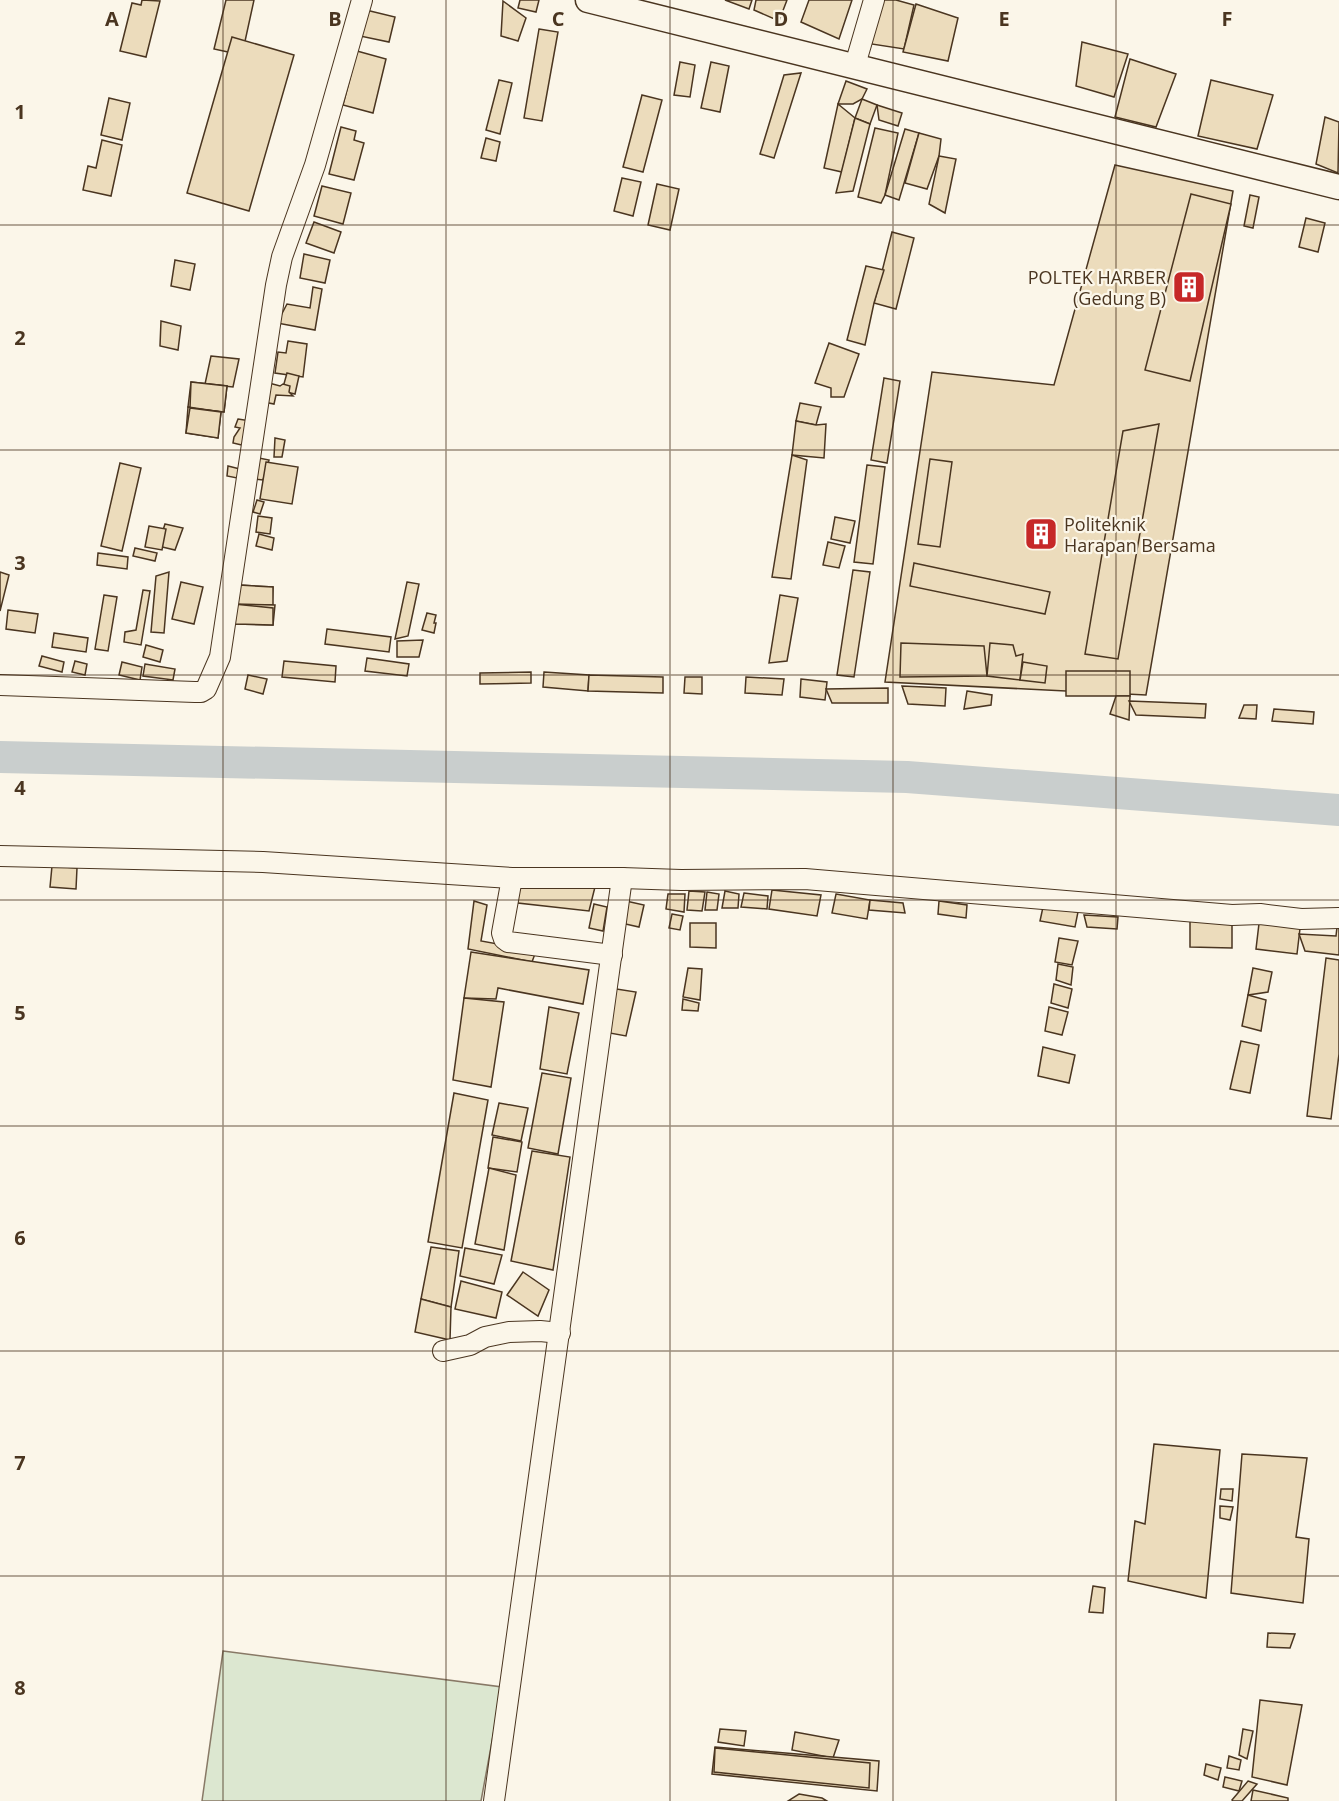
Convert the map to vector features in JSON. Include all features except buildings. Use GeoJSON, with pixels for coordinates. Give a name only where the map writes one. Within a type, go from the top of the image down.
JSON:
{"type":"FeatureCollection","features":[{"type":"Feature","properties":{"kind":"main road"},"geometry":{"type":"LineString","coordinates":[[588,0],[647,5],[855,65],[1339,187]]}},
{"type":"Feature","properties":{"kind":"street"},"geometry":{"type":"LineString","coordinates":[[0,685],[201,692],[210,682],[220,657],[282,257],[315,165],[362,0]]}},
{"type":"Feature","properties":{"kind":"street"},"geometry":{"type":"LineString","coordinates":[[855,65],[874,0]]}},
{"type":"Feature","properties":{"kind":"street"},"geometry":{"type":"LineString","coordinates":[[0,856],[263,862],[512,878],[805,879],[1232,915],[1260,914],[1301,919],[1339,918]]}},
{"type":"Feature","properties":{"kind":"street"},"geometry":{"type":"LineString","coordinates":[[512,878],[502,933],[504,939],[508,942],[612,955]]}},
{"type":"Feature","properties":{"kind":"street"},"geometry":{"type":"LineString","coordinates":[[494,1801],[622,878]]}},
{"type":"Feature","properties":{"kind":"street"},"geometry":{"type":"LineString","coordinates":[[443,1351],[470,1345],[485,1337],[509,1332],[560,1333]]}},
{"type":"Feature","properties":{"kind":"green space"},"geometry":{"type":"Polygon","coordinates":[[[223,1651],[502,1687],[481,1801],[202,1801],[223,1651]]]}},
{"type":"Feature","properties":{"kind":"waterway"},"geometry":{"type":"LineString","coordinates":[[0,757],[907,777],[1339,810]]}},
{"type":"Feature","properties":{"kind":"place","name":"POLTEK HARBER (Gedung B)"},"geometry":{"type":"Point","coordinates":[1189,287]}},
{"type":"Feature","properties":{"kind":"place","name":"Politeknik Harapan Bersama"},"geometry":{"type":"Point","coordinates":[1041,534]}}]}
